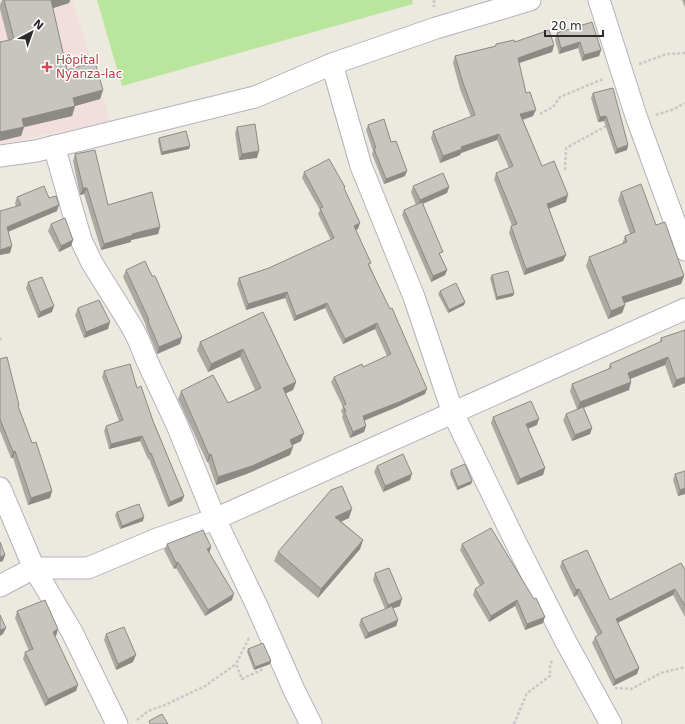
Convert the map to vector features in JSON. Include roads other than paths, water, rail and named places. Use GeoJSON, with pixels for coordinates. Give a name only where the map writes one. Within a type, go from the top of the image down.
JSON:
{"type":"FeatureCollection","features":[{"type":"Feature","properties":{"kind":"street"},"geometry":{"type":"LineString","coordinates":[[0,156],[54,146],[255,98],[332,64],[436,28],[530,0]]}},
{"type":"Feature","properties":{"kind":"street"},"geometry":{"type":"LineString","coordinates":[[599,0],[636,116],[685,250]]}},
{"type":"Feature","properties":{"kind":"street"},"geometry":{"type":"LineString","coordinates":[[332,64],[361,166],[414,297],[453,413],[566,642],[611,724]]}},
{"type":"Feature","properties":{"kind":"street"},"geometry":{"type":"LineString","coordinates":[[54,146],[81,240],[92,263],[132,327],[139,341],[146,361],[177,425],[215,519],[261,614],[311,724]]}},
{"type":"Feature","properties":{"kind":"street"},"geometry":{"type":"LineString","coordinates":[[0,586],[34,568],[88,568],[157,539],[215,519],[685,308]]}},
{"type":"Feature","properties":{"kind":"street"},"geometry":{"type":"LineString","coordinates":[[0,488],[34,568],[126,723]]}},
{"type":"Feature","properties":{"kind":"place","name":"Hôpital Nyanza-lac"},"geometry":{"type":"Point","coordinates":[47,67]}}]}
